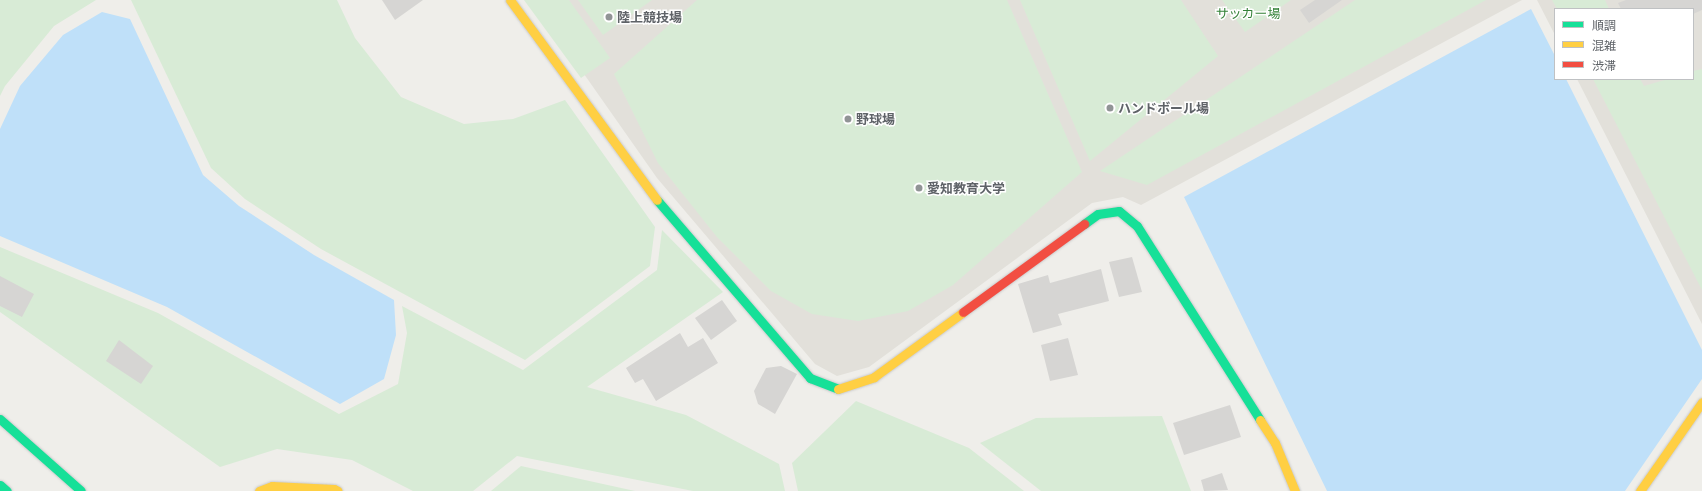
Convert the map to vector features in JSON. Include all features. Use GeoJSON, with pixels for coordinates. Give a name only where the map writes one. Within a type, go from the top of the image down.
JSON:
{"type":"FeatureCollection","features":[{"type":"Feature","properties":{"kind":"street"},"geometry":{"type":"LineString","coordinates":[[510,0],[648,190],[810,378],[837,389],[874,377],[1098,214],[1119,211],[1137,226],[1275,443],[1295,491]]}},
{"type":"Feature","properties":{"kind":"street"},"geometry":{"type":"LineString","coordinates":[[1640,491],[1702,402]]}},
{"type":"Feature","properties":{"kind":"street"},"geometry":{"type":"LineString","coordinates":[[0,419],[81,491]]}},
{"type":"Feature","properties":{"kind":"street"},"geometry":{"type":"LineString","coordinates":[[0,485],[7,491]]}},
{"type":"Feature","properties":{"kind":"street"},"geometry":{"type":"LineString","coordinates":[[259,491],[272,486],[334,489],[338,491]]}},
{"type":"Feature","properties":{"kind":"shaded area","name":"愛知教育大学"},"geometry":{"type":"Polygon","coordinates":[[[532,0],[1522,0],[1141,205],[1123,197],[1092,203],[869,367],[837,376],[815,364],[657,178],[532,0]]]}},
{"type":"Feature","properties":{"kind":"shaded area"},"geometry":{"type":"Polygon","coordinates":[[[1537,0],[1702,0],[1702,324],[1578,80],[1694,80],[1694,8],[1554,8],[1554,33],[1537,0]]]}},
{"type":"Feature","properties":{"kind":"green space"},"geometry":{"type":"Polygon","coordinates":[[[0,0],[96,0],[54,26],[5,86],[0,96],[0,0]]]}},
{"type":"Feature","properties":{"kind":"green space"},"geometry":{"type":"Polygon","coordinates":[[[131,0],[337,0],[355,38],[401,97],[464,124],[513,119],[565,100],[655,227],[650,266],[525,360],[321,249],[245,199],[211,168],[131,0]]]}},
{"type":"Feature","properties":{"kind":"green space"},"geometry":{"type":"Polygon","coordinates":[[[524,0],[569,0],[610,58],[581,78],[524,0]]]}},
{"type":"Feature","properties":{"kind":"green space","name":"陸上競技場"},"geometry":{"type":"Polygon","coordinates":[[[578,0],[652,0],[603,35],[578,0]]]}},
{"type":"Feature","properties":{"kind":"green space","name":"野球場"},"geometry":{"type":"Polygon","coordinates":[[[697,0],[1007,0],[1082,172],[953,285],[908,311],[858,321],[812,314],[771,291],[717,237],[658,163],[614,74],[697,0]]]}},
{"type":"Feature","properties":{"kind":"green space","name":"ハンドボール場"},"geometry":{"type":"Polygon","coordinates":[[[1020,0],[1181,0],[1218,56],[1090,161],[1020,0]]]}},
{"type":"Feature","properties":{"kind":"green space","name":"サッカー場"},"geometry":{"type":"Polygon","coordinates":[[[1222,0],[1291,0],[1245,32],[1222,0]]]}},
{"type":"Feature","properties":{"kind":"green space"},"geometry":{"type":"Polygon","coordinates":[[[1355,0],[1486,0],[1147,185],[1100,171],[1355,0]]]}},
{"type":"Feature","properties":{"kind":"green space"},"geometry":{"type":"Polygon","coordinates":[[[1552,0],[1605,0],[1609,8],[1556,8],[1552,0]]]}},
{"type":"Feature","properties":{"kind":"green space"},"geometry":{"type":"Polygon","coordinates":[[[1702,69],[1702,290],[1594,80],[1641,80],[1644,86],[1665,80],[1694,80],[1694,71],[1702,69]]]}},
{"type":"Feature","properties":{"kind":"green space"},"geometry":{"type":"Polygon","coordinates":[[[662,230],[723,292],[587,387],[686,415],[779,464],[785,491],[693,491],[517,456],[473,491],[413,491],[352,460],[277,449],[220,467],[0,312],[0,247],[158,313],[339,414],[398,384],[407,333],[402,306],[523,370],[657,270],[662,230]]]}},
{"type":"Feature","properties":{"kind":"green space"},"geometry":{"type":"Polygon","coordinates":[[[856,401],[969,448],[1024,491],[798,491],[792,463],[856,401]]]}},
{"type":"Feature","properties":{"kind":"green space"},"geometry":{"type":"Polygon","coordinates":[[[1162,416],[1191,491],[1041,491],[980,443],[1036,418],[1162,416]]]}},
{"type":"Feature","properties":{"kind":"green space"},"geometry":{"type":"Polygon","coordinates":[[[521,466],[635,491],[491,491],[521,466]]]}},
{"type":"Feature","properties":{"kind":"water"},"geometry":{"type":"Polygon","coordinates":[[[1531,9],[1554,54],[1554,80],[1567,80],[1702,350],[1702,379],[1625,491],[1327,491],[1184,197],[1531,9]]]}},
{"type":"Feature","properties":{"kind":"water"},"geometry":{"type":"Polygon","coordinates":[[[102,12],[130,19],[203,175],[239,206],[314,255],[394,300],[396,335],[384,379],[340,404],[167,307],[0,236],[0,129],[20,86],[63,35],[102,12]]]}},
{"type":"Feature","properties":{"kind":"building"},"geometry":{"type":"Polygon","coordinates":[[[382,0],[423,0],[395,20],[382,0]]]}},
{"type":"Feature","properties":{"kind":"building"},"geometry":{"type":"Polygon","coordinates":[[[1315,0],[1342,0],[1309,23],[1300,10],[1315,0]]]}},
{"type":"Feature","properties":{"kind":"building"},"geometry":{"type":"Polygon","coordinates":[[[1626,0],[1702,0],[1702,10],[1694,14],[1694,8],[1620,8],[1618,3],[1626,0]]]}},
{"type":"Feature","properties":{"kind":"building"},"geometry":{"type":"Polygon","coordinates":[[[1132,257],[1142,292],[1119,297],[1109,262],[1132,257]]]}},
{"type":"Feature","properties":{"kind":"building"},"geometry":{"type":"Polygon","coordinates":[[[1101,269],[1109,301],[1058,314],[1062,325],[1033,333],[1018,284],[1048,275],[1050,283],[1101,269]]]}},
{"type":"Feature","properties":{"kind":"building"},"geometry":{"type":"Polygon","coordinates":[[[0,276],[34,294],[22,317],[0,306],[0,276]]]}},
{"type":"Feature","properties":{"kind":"building"},"geometry":{"type":"Polygon","coordinates":[[[722,300],[737,321],[711,340],[695,318],[722,300]]]}},
{"type":"Feature","properties":{"kind":"building"},"geometry":{"type":"Polygon","coordinates":[[[680,333],[688,347],[703,338],[718,363],[656,401],[643,379],[635,383],[626,368],[680,333]]]}},
{"type":"Feature","properties":{"kind":"building"},"geometry":{"type":"Polygon","coordinates":[[[1068,338],[1078,375],[1050,381],[1041,345],[1068,338]]]}},
{"type":"Feature","properties":{"kind":"building"},"geometry":{"type":"Polygon","coordinates":[[[119,340],[153,366],[141,384],[106,361],[119,340]]]}},
{"type":"Feature","properties":{"kind":"building"},"geometry":{"type":"Polygon","coordinates":[[[781,366],[797,374],[775,414],[758,404],[754,391],[766,368],[781,366]]]}},
{"type":"Feature","properties":{"kind":"building"},"geometry":{"type":"Polygon","coordinates":[[[1230,405],[1241,437],[1184,455],[1173,423],[1230,405]]]}},
{"type":"Feature","properties":{"kind":"building"},"geometry":{"type":"Polygon","coordinates":[[[1222,473],[1228,490],[1204,491],[1201,480],[1222,473]]]}},
{"type":"Feature","properties":{"kind":"traffic: fast"},"geometry":{"type":"LineString","coordinates":[[657,200],[810,378],[838,389]]}},
{"type":"Feature","properties":{"kind":"traffic: fast"},"geometry":{"type":"LineString","coordinates":[[1084,224],[1098,214],[1119,211],[1137,226],[1260,420]]}},
{"type":"Feature","properties":{"kind":"traffic: fast"},"geometry":{"type":"LineString","coordinates":[[0,419],[81,491]]}},
{"type":"Feature","properties":{"kind":"traffic: fast"},"geometry":{"type":"LineString","coordinates":[[0,485],[7,491]]}},
{"type":"Feature","properties":{"kind":"traffic: slow"},"geometry":{"type":"LineString","coordinates":[[510,0],[657,200]]}},
{"type":"Feature","properties":{"kind":"traffic: slow"},"geometry":{"type":"LineString","coordinates":[[838,389],[874,377],[963,312]]}},
{"type":"Feature","properties":{"kind":"traffic: slow"},"geometry":{"type":"LineString","coordinates":[[1640,491],[1702,402]]}},
{"type":"Feature","properties":{"kind":"traffic: slow"},"geometry":{"type":"LineString","coordinates":[[1260,420],[1275,443],[1295,491]]}},
{"type":"Feature","properties":{"kind":"traffic: slow"},"geometry":{"type":"LineString","coordinates":[[259,491],[272,486],[334,489],[338,491]]}},
{"type":"Feature","properties":{"kind":"traffic: jam"},"geometry":{"type":"LineString","coordinates":[[963,312],[1084,224]]}},
{"type":"Feature","properties":{"kind":"place","name":"陸上競技場"},"geometry":{"type":"Point","coordinates":[609,17]}},
{"type":"Feature","properties":{"kind":"place","name":"ハンドボール場"},"geometry":{"type":"Point","coordinates":[1110,108]}},
{"type":"Feature","properties":{"kind":"place","name":"野球場"},"geometry":{"type":"Point","coordinates":[848,119]}},
{"type":"Feature","properties":{"kind":"place","name":"愛知教育大学"},"geometry":{"type":"Point","coordinates":[919,188]}}]}
